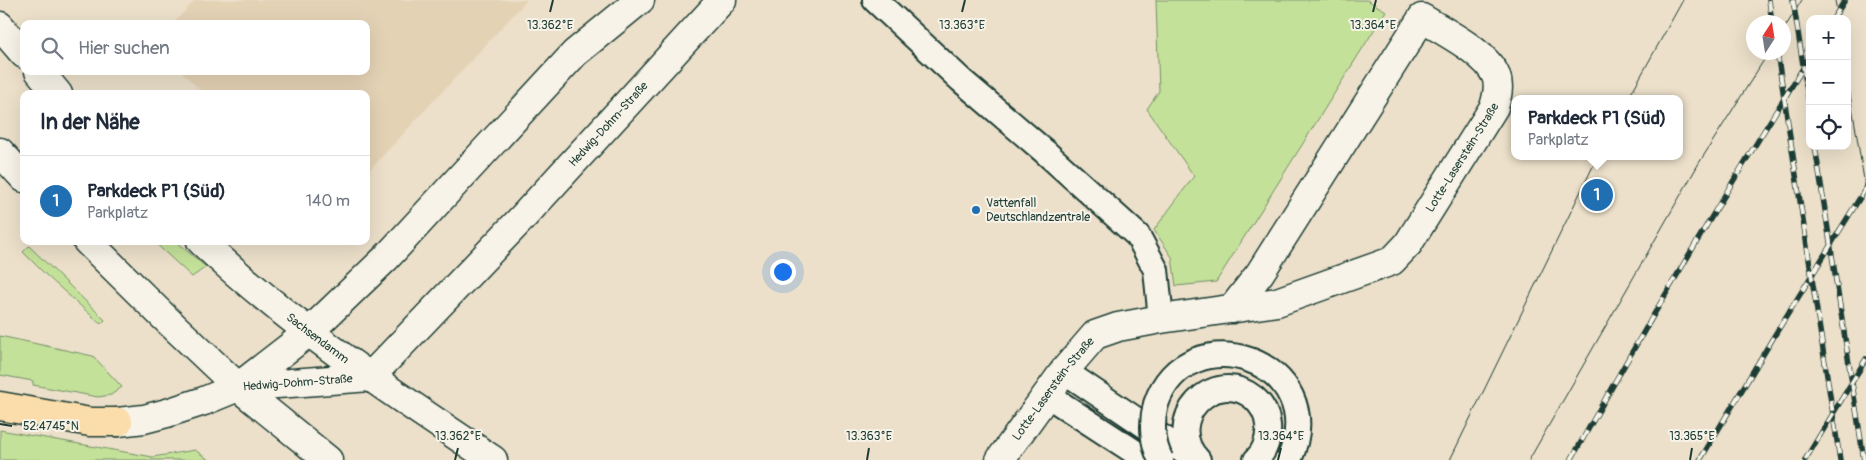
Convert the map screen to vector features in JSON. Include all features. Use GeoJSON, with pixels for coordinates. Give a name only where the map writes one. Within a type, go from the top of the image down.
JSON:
{"type":"FeatureCollection","features":[{"type":"Feature","properties":{"kind":"highway"},"geometry":{"type":"LineString","coordinates":[[0,406],[90,422],[118,422]]}},
{"type":"Feature","properties":{"kind":"street","name":"Hedwig-Dohm-Straße"},"geometry":{"type":"LineString","coordinates":[[238,387],[309,332],[386,258],[575,53],[640,0]]}},
{"type":"Feature","properties":{"kind":"street","name":"Hedwig-Dohm-Straße"},"geometry":{"type":"LineString","coordinates":[[238,387],[370,378],[523,217],[722,0]]}},
{"type":"Feature","properties":{"kind":"street","name":"Lotte-Laserstein-Straße"},"geometry":{"type":"LineString","coordinates":[[1000,460],[1064,371],[1095,336],[1118,327],[1160,319],[1232,309],[1277,302],[1392,261],[1408,244],[1494,107],[1498,92],[1497,77],[1485,58],[1422,18],[1265,264],[1232,309]]}},
{"type":"Feature","properties":{"kind":"street"},"geometry":{"type":"LineString","coordinates":[[0,26],[20,49]]}},
{"type":"Feature","properties":{"kind":"street"},"geometry":{"type":"LineString","coordinates":[[42,75],[55,90]]}},
{"type":"Feature","properties":{"kind":"street"},"geometry":{"type":"LineString","coordinates":[[0,152],[20,174]]}},
{"type":"Feature","properties":{"kind":"street"},"geometry":{"type":"LineString","coordinates":[[91,245],[164,318],[238,387],[328,460]]}},
{"type":"Feature","properties":{"kind":"street","name":"Sachsendamm"},"geometry":{"type":"LineString","coordinates":[[205,245],[309,332],[370,378],[493,460]]}},
{"type":"Feature","properties":{"kind":"street"},"geometry":{"type":"LineString","coordinates":[[118,422],[144,419],[167,413],[238,387]]}},
{"type":"Feature","properties":{"kind":"lane"},"geometry":{"type":"LineString","coordinates":[[875,0],[961,80],[1044,151],[1138,236],[1156,270],[1160,319]]}},
{"type":"Feature","properties":{"kind":"lane"},"geometry":{"type":"LineString","coordinates":[[1161,460],[1154,440],[1153,422],[1155,408],[1165,386],[1181,370],[1192,363],[1205,358],[1229,354],[1257,362],[1270,370],[1292,399],[1297,416],[1297,435],[1289,460]]}},
{"type":"Feature","properties":{"kind":"lane"},"geometry":{"type":"LineString","coordinates":[[1064,371],[1197,460]]}},
{"type":"Feature","properties":{"kind":"lane"},"geometry":{"type":"LineString","coordinates":[[1197,460],[1188,448],[1185,431],[1187,417],[1198,400],[1206,394],[1224,389],[1248,394],[1264,410],[1267,419],[1267,445],[1256,460]]}},
{"type":"Feature","properties":{"kind":"lane"},"geometry":{"type":"LineString","coordinates":[[1046,395],[1148,460]]}},
{"type":"Feature","properties":{"kind":"shaded area"},"geometry":{"type":"Polygon","coordinates":[[[195,0],[527,0],[370,170],[370,90],[200,90],[185,75],[370,75],[370,20],[177,20],[195,0]]]}},
{"type":"Feature","properties":{"kind":"green space"},"geometry":{"type":"Polygon","coordinates":[[[1156,0],[1367,0],[1386,11],[1216,282],[1176,286],[1172,257],[1154,230],[1194,176],[1147,109],[1159,91],[1156,0]]]}},
{"type":"Feature","properties":{"kind":"green space"},"geometry":{"type":"Polygon","coordinates":[[[157,245],[180,245],[206,267],[192,277],[157,245]]]}},
{"type":"Feature","properties":{"kind":"green space"},"geometry":{"type":"Polygon","coordinates":[[[29,246],[105,320],[101,324],[23,252],[29,246]]]}},
{"type":"Feature","properties":{"kind":"green space"},"geometry":{"type":"Polygon","coordinates":[[[0,336],[93,356],[122,387],[111,395],[98,397],[33,385],[33,381],[0,375],[0,336]]]}},
{"type":"Feature","properties":{"kind":"green space"},"geometry":{"type":"Polygon","coordinates":[[[0,430],[153,457],[195,450],[209,460],[0,460],[0,430]]]}},
{"type":"Feature","properties":{"kind":"tram line"},"geometry":{"type":"LineString","coordinates":[[1630,95],[1683,0]]}},
{"type":"Feature","properties":{"kind":"tram line"},"geometry":{"type":"LineString","coordinates":[[1791,18],[1802,0]]}},
{"type":"Feature","properties":{"kind":"tram line"},"geometry":{"type":"LineString","coordinates":[[1835,0],[1837,15]]}},
{"type":"Feature","properties":{"kind":"tram line"},"geometry":{"type":"LineString","coordinates":[[1529,460],[1699,163],[1764,60]]}},
{"type":"Feature","properties":{"kind":"tram line"},"geometry":{"type":"LineString","coordinates":[[1851,100],[1866,192]]}},
{"type":"Feature","properties":{"kind":"tram line"},"geometry":{"type":"LineString","coordinates":[[1450,460],[1596,160]]}},
{"type":"Feature","properties":{"kind":"railway"},"geometry":{"type":"LineString","coordinates":[[1769,0],[1771,15]]}},
{"type":"Feature","properties":{"kind":"railway"},"geometry":{"type":"LineString","coordinates":[[1793,0],[1809,105]]}},
{"type":"Feature","properties":{"kind":"railway"},"geometry":{"type":"LineString","coordinates":[[1836,15],[1845,0]]}},
{"type":"Feature","properties":{"kind":"railway"},"geometry":{"type":"LineString","coordinates":[[1778,60],[1840,460]]}},
{"type":"Feature","properties":{"kind":"railway"},"geometry":{"type":"LineString","coordinates":[[1571,460],[1688,257],[1808,60]]}},
{"type":"Feature","properties":{"kind":"railway"},"geometry":{"type":"LineString","coordinates":[[1816,150],[1864,460]]}},
{"type":"Feature","properties":{"kind":"railway"},"geometry":{"type":"LineString","coordinates":[[1700,460],[1866,188]]}},
{"type":"Feature","properties":{"kind":"railway"},"geometry":{"type":"LineString","coordinates":[[1805,460],[1866,359]]}},
{"type":"Feature","properties":{"kind":"place","name":"Parkdeck P1 (Süd)"},"geometry":{"type":"Point","coordinates":[1597,195]}},
{"type":"Feature","properties":{"kind":"place","name":"Vattenfall Deutschlandzentrale"},"geometry":{"type":"Point","coordinates":[976,210]}}]}
